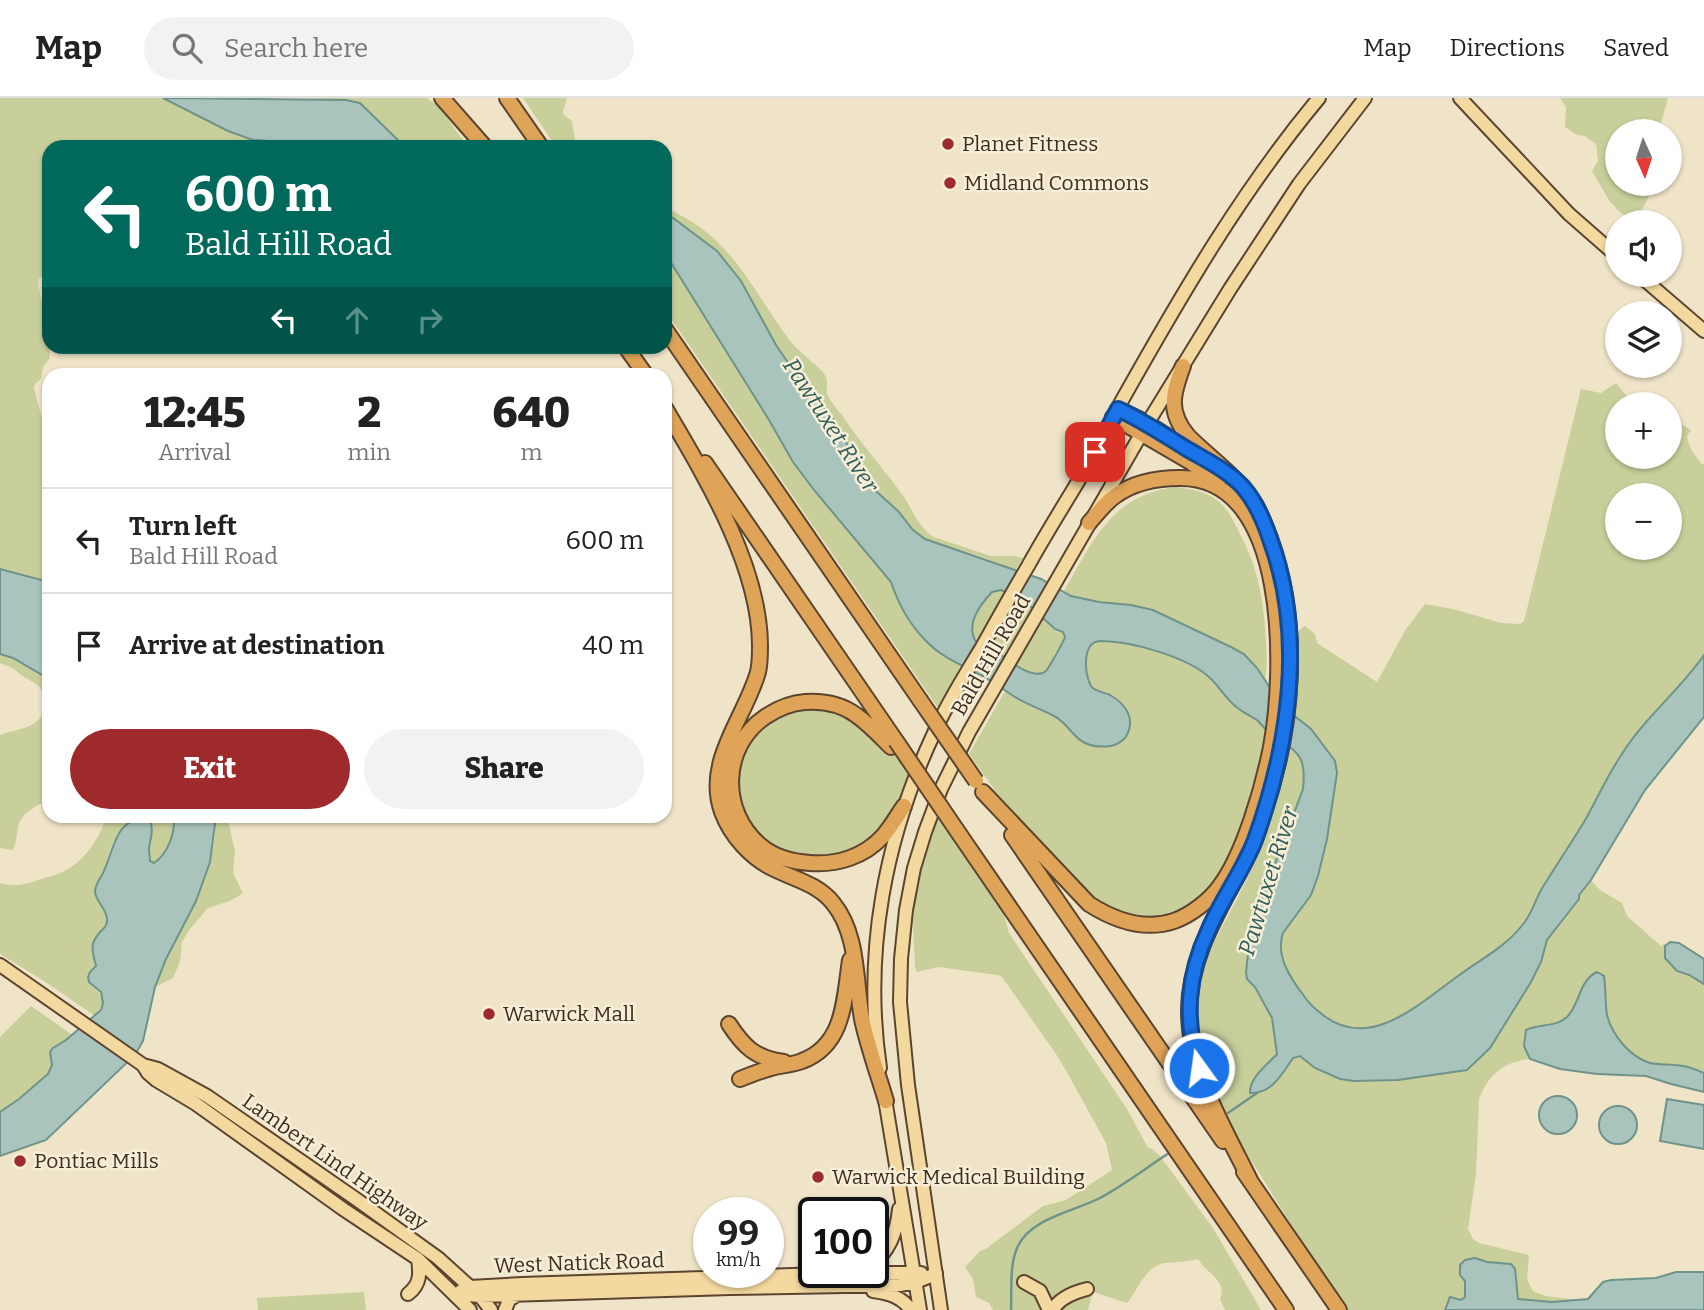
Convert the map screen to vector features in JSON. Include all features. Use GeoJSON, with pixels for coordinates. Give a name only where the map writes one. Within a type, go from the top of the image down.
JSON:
{"type":"FeatureCollection","features":[{"type":"Feature","properties":{"kind":"highway"},"geometry":{"type":"LineString","coordinates":[[442,98],[481,140]]}},
{"type":"Feature","properties":{"kind":"highway"},"geometry":{"type":"LineString","coordinates":[[455,98],[482,140]]}},
{"type":"Feature","properties":{"kind":"highway"},"geometry":{"type":"LineString","coordinates":[[509,100],[536,140]]}},
{"type":"Feature","properties":{"kind":"highway"},"geometry":{"type":"LineString","coordinates":[[672,339],[1339,1310]]}},
{"type":"Feature","properties":{"kind":"highway"},"geometry":{"type":"LineString","coordinates":[[1183,366],[1174,389],[1176,418],[1188,436],[1244,488],[1256,506],[1279,562],[1288,616],[1290,674],[1271,746],[1271,771],[1254,842],[1209,928],[1198,957],[1190,992],[1190,1026],[1205,1086],[1250,1180]]}},
{"type":"Feature","properties":{"kind":"highway"},"geometry":{"type":"LineString","coordinates":[[1116,413],[1229,474]]}},
{"type":"Feature","properties":{"kind":"highway"},"geometry":{"type":"LineString","coordinates":[[672,416],[939,812],[960,835],[1286,1310]]}},
{"type":"Feature","properties":{"kind":"highway"},"geometry":{"type":"LineString","coordinates":[[672,419],[736,540],[758,612],[759,671],[723,753],[718,785],[722,811],[732,833],[757,858],[776,871],[817,888],[832,901],[843,917],[855,957],[863,1020],[886,1101]]}},
{"type":"Feature","properties":{"kind":"highway"},"geometry":{"type":"LineString","coordinates":[[1144,429],[1225,486],[1254,528],[1270,574],[1283,697]]}},
{"type":"Feature","properties":{"kind":"highway"},"geometry":{"type":"LineString","coordinates":[[1089,523],[1114,497],[1136,484],[1152,480],[1190,478],[1207,482],[1223,491],[1237,504]]}},
{"type":"Feature","properties":{"kind":"highway"},"geometry":{"type":"LineString","coordinates":[[894,744],[855,714],[841,707],[813,701],[785,706],[760,720],[740,743],[731,770],[733,799],[747,833],[760,845],[772,854],[788,860],[818,864],[834,863],[860,854],[882,837],[904,806]]}},
{"type":"Feature","properties":{"kind":"highway"},"geometry":{"type":"LineString","coordinates":[[980,787],[1088,904],[1106,915],[1143,925],[1173,921],[1184,916],[1220,886],[1233,864],[1271,771]]}},
{"type":"Feature","properties":{"kind":"highway"},"geometry":{"type":"LineString","coordinates":[[740,1079],[771,1067],[799,1062],[822,1050],[839,1025],[851,945]]}},
{"type":"Feature","properties":{"kind":"highway"},"geometry":{"type":"LineString","coordinates":[[729,1024],[752,1052],[771,1060],[799,1062]]}},
{"type":"Feature","properties":{"kind":"main road"},"geometry":{"type":"LineString","coordinates":[[1300,121],[1305,98]]}},
{"type":"Feature","properties":{"kind":"main road","name":"Bald Hill Road"},"geometry":{"type":"LineString","coordinates":[[920,1310],[886,1101],[874,1003],[875,961],[882,896],[904,806],[935,731],[956,691],[1175,308],[1221,232],[1319,98]]}},
{"type":"Feature","properties":{"kind":"main road","name":"Bald Hill Road"},"geometry":{"type":"LineString","coordinates":[[940,1310],[903,1045],[900,1002],[902,947],[911,887],[925,832],[941,789],[985,705],[1144,429],[1230,289],[1299,184],[1365,98]]}},
{"type":"Feature","properties":{"kind":"main road"},"geometry":{"type":"LineString","coordinates":[[1460,98],[1569,214],[1605,246]]}},
{"type":"Feature","properties":{"kind":"main road"},"geometry":{"type":"LineString","coordinates":[[1653,287],[1704,331]]}},
{"type":"Feature","properties":{"kind":"main road","name":"Lambert Lind Highway"},"geometry":{"type":"LineString","coordinates":[[0,965],[130,1057],[143,1065],[163,1071],[229,1110],[393,1225],[438,1258],[491,1310]]}},
{"type":"Feature","properties":{"kind":"main road","name":"Lambert Lind Highway"},"geometry":{"type":"LineString","coordinates":[[143,1065],[156,1080],[196,1104],[418,1259],[470,1310]]}},
{"type":"Feature","properties":{"kind":"main road"},"geometry":{"type":"LineString","coordinates":[[889,1247],[898,1217],[900,1191]]}},
{"type":"Feature","properties":{"kind":"main road"},"geometry":{"type":"LineString","coordinates":[[408,1294],[419,1281],[418,1259]]}},
{"type":"Feature","properties":{"kind":"main road","name":"West Natick Road"},"geometry":{"type":"LineString","coordinates":[[889,1275],[914,1277],[936,1273]]}},
{"type":"Feature","properties":{"kind":"main road","name":"West Natick Road"},"geometry":{"type":"LineString","coordinates":[[455,1294],[522,1284],[798,1275]]}},
{"type":"Feature","properties":{"kind":"main road","name":"West Natick Road"},"geometry":{"type":"LineString","coordinates":[[889,1285],[900,1285],[914,1277]]}},
{"type":"Feature","properties":{"kind":"main road"},"geometry":{"type":"LineString","coordinates":[[1024,1282],[1040,1291],[1051,1310],[1055,1304],[1075,1292],[1087,1289]]}},
{"type":"Feature","properties":{"kind":"main road","name":"West Natick Road"},"geometry":{"type":"LineString","coordinates":[[475,1292],[517,1294],[798,1287]]}},
{"type":"Feature","properties":{"kind":"main road"},"geometry":{"type":"LineString","coordinates":[[848,1288],[892,1294],[911,1310]]}},
{"type":"Feature","properties":{"kind":"main road"},"geometry":{"type":"LineString","coordinates":[[505,1310],[509,1300],[517,1294]]}},
{"type":"Feature","properties":{"kind":"green space"},"geometry":{"type":"Polygon","coordinates":[[[0,98],[163,98],[253,140],[42,140],[42,276],[38,283],[42,303],[42,354],[50,354],[50,358],[42,368],[41,379],[34,388],[42,419],[42,580],[0,569],[0,98]]]}},
{"type":"Feature","properties":{"kind":"green space"},"geometry":{"type":"Polygon","coordinates":[[[309,98],[427,98],[439,107],[463,140],[398,140],[360,103],[309,98]]]}},
{"type":"Feature","properties":{"kind":"green space"},"geometry":{"type":"Polygon","coordinates":[[[523,98],[567,98],[563,112],[572,121],[575,140],[551,140],[523,98]]]}},
{"type":"Feature","properties":{"kind":"green space"},"geometry":{"type":"Polygon","coordinates":[[[1560,98],[1668,98],[1662,119],[1605,119],[1605,193],[1592,171],[1598,161],[1596,144],[1565,127],[1566,107],[1560,98]]]}},
{"type":"Feature","properties":{"kind":"green space"},"geometry":{"type":"Polygon","coordinates":[[[1607,196],[1649,196],[1642,210],[1618,210],[1607,196]]]}},
{"type":"Feature","properties":{"kind":"green space"},"geometry":{"type":"Polygon","coordinates":[[[672,211],[688,219],[724,248],[738,265],[791,342],[825,375],[830,399],[899,490],[923,528],[934,537],[991,556],[1023,558],[1015,571],[988,559],[925,539],[866,482],[834,420],[804,386],[776,345],[741,281],[674,218],[672,211]]]}},
{"type":"Feature","properties":{"kind":"green space"},"geometry":{"type":"Polygon","coordinates":[[[672,264],[793,462],[891,582],[902,608],[917,631],[948,658],[961,665],[938,708],[672,320],[672,264]]]}},
{"type":"Feature","properties":{"kind":"green space"},"geometry":{"type":"Polygon","coordinates":[[[1616,383],[1623,392],[1605,392],[1605,469],[1682,469],[1682,424],[1691,430],[1687,436],[1689,444],[1704,464],[1704,655],[1629,743],[1517,932],[1493,952],[1394,1020],[1359,1028],[1341,1025],[1323,1015],[1308,1001],[1290,975],[1281,950],[1283,933],[1311,895],[1318,876],[1327,839],[1337,773],[1311,729],[1294,717],[1296,639],[1299,630],[1305,626],[1315,634],[1317,643],[1377,682],[1406,629],[1425,604],[1501,623],[1520,624],[1524,621],[1581,389],[1601,393],[1616,383]]]}},
{"type":"Feature","properties":{"kind":"green space"},"geometry":{"type":"Polygon","coordinates":[[[1177,487],[1203,493],[1218,501],[1230,515],[1245,544],[1262,601],[1265,681],[1244,654],[1153,610],[1085,599],[1071,596],[1064,591],[1095,538],[1121,510],[1136,499],[1155,491],[1177,487]]]}},
{"type":"Feature","properties":{"kind":"green space"},"geometry":{"type":"Polygon","coordinates":[[[1001,590],[1023,600],[1055,629],[1063,632],[1065,637],[1062,645],[1047,671],[1039,674],[1027,672],[976,642],[972,628],[975,615],[992,592],[1001,590]]]}},
{"type":"Feature","properties":{"kind":"green space"},"geometry":{"type":"Polygon","coordinates":[[[1097,641],[1135,646],[1184,662],[1208,675],[1237,708],[1268,731],[1253,799],[1224,872],[1206,897],[1170,917],[1140,920],[1091,900],[1025,830],[969,754],[1005,691],[1055,716],[1079,739],[1100,746],[1108,694],[1094,689],[1086,670],[1089,650],[1097,641]]]}},
{"type":"Feature","properties":{"kind":"green space"},"geometry":{"type":"Polygon","coordinates":[[[0,654],[13,658],[42,675],[42,690],[13,669],[0,663],[0,654]]]}},
{"type":"Feature","properties":{"kind":"green space"},"geometry":{"type":"Polygon","coordinates":[[[828,704],[889,746],[910,775],[902,811],[848,859],[773,856],[737,815],[733,761],[771,713],[828,704]]]}},
{"type":"Feature","properties":{"kind":"green space"},"geometry":{"type":"Polygon","coordinates":[[[42,715],[42,804],[22,818],[13,850],[0,848],[0,735],[24,728],[42,715]]]}},
{"type":"Feature","properties":{"kind":"green space"},"geometry":{"type":"Polygon","coordinates":[[[1289,746],[1301,760],[1304,771],[1303,789],[1251,927],[1246,972],[1247,979],[1255,987],[1272,1018],[1277,1054],[1253,1080],[1280,1077],[1293,1058],[1300,1056],[1315,1068],[1387,1080],[1467,1070],[1490,1048],[1531,982],[1541,962],[1547,940],[1591,880],[1600,890],[1622,903],[1627,916],[1661,946],[1665,943],[1665,955],[1671,965],[1704,984],[1704,1073],[1686,1066],[1650,1063],[1629,1050],[1609,1023],[1604,976],[1561,1022],[1533,1027],[1524,1046],[1530,1059],[1512,1063],[1498,1071],[1487,1083],[1479,1099],[1476,1174],[1468,1229],[1473,1239],[1479,1243],[1529,1255],[1527,1279],[1533,1291],[1546,1296],[1578,1300],[1552,1302],[1518,1299],[1515,1269],[1511,1264],[1475,1258],[1465,1281],[1466,1297],[1461,1300],[1448,1300],[1445,1310],[1345,1310],[1229,1125],[1199,1046],[1196,1018],[1198,989],[1210,950],[1247,879],[1267,832],[1289,746]]]}},
{"type":"Feature","properties":{"kind":"green space"},"geometry":{"type":"Polygon","coordinates":[[[935,809],[999,896],[1009,933],[1127,1109],[1148,1148],[1160,1156],[1213,1228],[1261,1310],[1225,1310],[1220,1299],[1222,1293],[1219,1282],[1198,1259],[1157,1265],[1147,1274],[1127,1303],[1093,1292],[1088,1310],[993,1310],[989,1303],[976,1297],[973,1279],[965,1267],[980,1251],[1043,1206],[1066,1200],[1112,1170],[1106,1143],[1068,1074],[1002,977],[938,967],[917,972],[913,925],[916,879],[935,809]]]}},
{"type":"Feature","properties":{"kind":"green space"},"geometry":{"type":"Polygon","coordinates":[[[104,823],[132,823],[119,834],[112,845],[104,872],[95,889],[107,922],[92,947],[96,966],[90,972],[89,982],[100,994],[102,1002],[95,1016],[0,954],[0,883],[24,884],[72,867],[91,848],[104,823]]]}},
{"type":"Feature","properties":{"kind":"green space"},"geometry":{"type":"Polygon","coordinates":[[[174,823],[167,848],[154,863],[150,862],[149,850],[151,825],[174,823]]]}},
{"type":"Feature","properties":{"kind":"green space"},"geometry":{"type":"Polygon","coordinates":[[[215,823],[229,823],[235,851],[233,873],[243,893],[230,901],[208,908],[182,942],[180,962],[173,978],[155,987],[197,896],[213,847],[215,823]]]}},
{"type":"Feature","properties":{"kind":"green space"},"geometry":{"type":"Polygon","coordinates":[[[31,1006],[71,1034],[53,1048],[49,1071],[41,1082],[0,1112],[0,1037],[31,1006]]]}},
{"type":"Feature","properties":{"kind":"green space"},"geometry":{"type":"Polygon","coordinates":[[[364,1292],[366,1310],[258,1310],[257,1298],[364,1292]]]}},
{"type":"Feature","properties":{"kind":"water"},"geometry":{"type":"Polygon","coordinates":[[[163,98],[346,100],[360,103],[398,140],[253,140],[228,131],[163,98]]]}},
{"type":"Feature","properties":{"kind":"water","name":"Pawtuxet River"},"geometry":{"type":"Polygon","coordinates":[[[672,218],[717,251],[741,281],[776,345],[804,386],[834,420],[866,482],[898,511],[913,530],[925,539],[1041,579],[1071,596],[1153,610],[1231,647],[1244,654],[1257,668],[1282,706],[1311,729],[1335,761],[1337,773],[1327,839],[1318,876],[1311,895],[1283,933],[1281,950],[1290,975],[1308,1001],[1323,1015],[1341,1025],[1359,1028],[1394,1020],[1493,952],[1517,932],[1629,743],[1704,655],[1704,717],[1645,790],[1579,899],[1547,940],[1541,962],[1531,982],[1490,1048],[1467,1070],[1398,1080],[1354,1081],[1340,1079],[1315,1068],[1300,1056],[1293,1058],[1270,1087],[1250,1093],[1255,1077],[1277,1054],[1272,1018],[1255,987],[1247,979],[1251,928],[1303,789],[1303,767],[1297,754],[1257,720],[1235,706],[1200,670],[1174,657],[1143,647],[1100,641],[1094,643],[1087,653],[1086,667],[1091,686],[1116,699],[1125,708],[1130,719],[1125,738],[1115,745],[1101,747],[1080,740],[1059,719],[1020,700],[946,657],[920,635],[901,606],[891,582],[814,490],[793,462],[672,264],[672,218]],[[1001,590],[992,592],[983,603],[975,615],[972,628],[976,642],[1035,674],[1046,671],[1065,637],[1063,632],[1055,629],[1023,600],[1001,590]]]}},
{"type":"Feature","properties":{"kind":"water"},"geometry":{"type":"Polygon","coordinates":[[[0,569],[42,580],[42,675],[13,658],[0,654],[0,569]]]}},
{"type":"Feature","properties":{"kind":"water"},"geometry":{"type":"Polygon","coordinates":[[[129,823],[151,823],[149,852],[150,861],[154,863],[164,854],[173,823],[215,823],[210,862],[196,901],[166,959],[155,987],[143,1041],[135,1055],[46,1140],[0,1156],[0,1112],[48,1074],[52,1065],[50,1052],[53,1048],[101,1010],[101,992],[89,982],[88,977],[96,966],[93,943],[107,921],[95,889],[118,835],[129,823]]]}},
{"type":"Feature","properties":{"kind":"water"},"geometry":{"type":"Polygon","coordinates":[[[1670,942],[1679,943],[1704,959],[1704,984],[1677,971],[1665,958],[1665,946],[1670,942]]]}},
{"type":"Feature","properties":{"kind":"water"},"geometry":{"type":"Polygon","coordinates":[[[1597,972],[1604,976],[1609,1023],[1623,1044],[1636,1056],[1650,1063],[1686,1066],[1704,1073],[1704,1092],[1646,1076],[1560,1069],[1530,1059],[1524,1046],[1526,1030],[1557,1023],[1567,1017],[1583,986],[1597,972]]]}},
{"type":"Feature","properties":{"kind":"water"},"geometry":{"type":"Polygon","coordinates":[[[1558,1096],[1571,1102],[1577,1115],[1571,1128],[1558,1134],[1545,1128],[1539,1115],[1545,1102],[1558,1096]]]}},
{"type":"Feature","properties":{"kind":"water"},"geometry":{"type":"Polygon","coordinates":[[[1667,1099],[1704,1105],[1704,1149],[1660,1141],[1667,1099]]]}},
{"type":"Feature","properties":{"kind":"water"},"geometry":{"type":"Polygon","coordinates":[[[1618,1106],[1631,1112],[1637,1125],[1631,1138],[1618,1144],[1605,1138],[1599,1125],[1605,1112],[1618,1106]]]}},
{"type":"Feature","properties":{"kind":"water"},"geometry":{"type":"Polygon","coordinates":[[[1475,1258],[1511,1264],[1515,1269],[1518,1299],[1552,1302],[1588,1299],[1603,1282],[1611,1280],[1656,1278],[1676,1272],[1704,1272],[1704,1310],[1445,1310],[1450,1297],[1461,1300],[1465,1297],[1465,1281],[1460,1275],[1460,1265],[1465,1260],[1475,1258]]]}},
{"type":"Feature","properties":{"kind":"waterway"},"geometry":{"type":"LineString","coordinates":[[1228,1113],[1257,1093]]}},
{"type":"Feature","properties":{"kind":"waterway"},"geometry":{"type":"LineString","coordinates":[[1011,1310],[1013,1261],[1024,1236],[1054,1216],[1109,1193],[1169,1153]]}},
{"type":"Feature","properties":{"kind":"place","name":"Planet Fitness"},"geometry":{"type":"Point","coordinates":[948,144]}},
{"type":"Feature","properties":{"kind":"place","name":"Midland Commons"},"geometry":{"type":"Point","coordinates":[950,183]}},
{"type":"Feature","properties":{"kind":"place","name":"Warwick Mall"},"geometry":{"type":"Point","coordinates":[489,1014]}},
{"type":"Feature","properties":{"kind":"place","name":"Pontiac Mills"},"geometry":{"type":"Point","coordinates":[20,1161]}},
{"type":"Feature","properties":{"kind":"place","name":"Warwick Medical Building"},"geometry":{"type":"Point","coordinates":[818,1177]}},
{"type":"Feature","properties":{"kind":"route"},"geometry":{"type":"LineString","coordinates":[[1095,452],[1118,409],[1229,474],[1244,488],[1256,506],[1279,562],[1284,588],[1290,674],[1284,730],[1275,775],[1254,842],[1209,928],[1193,974],[1189,1012],[1199,1068]]}}]}
